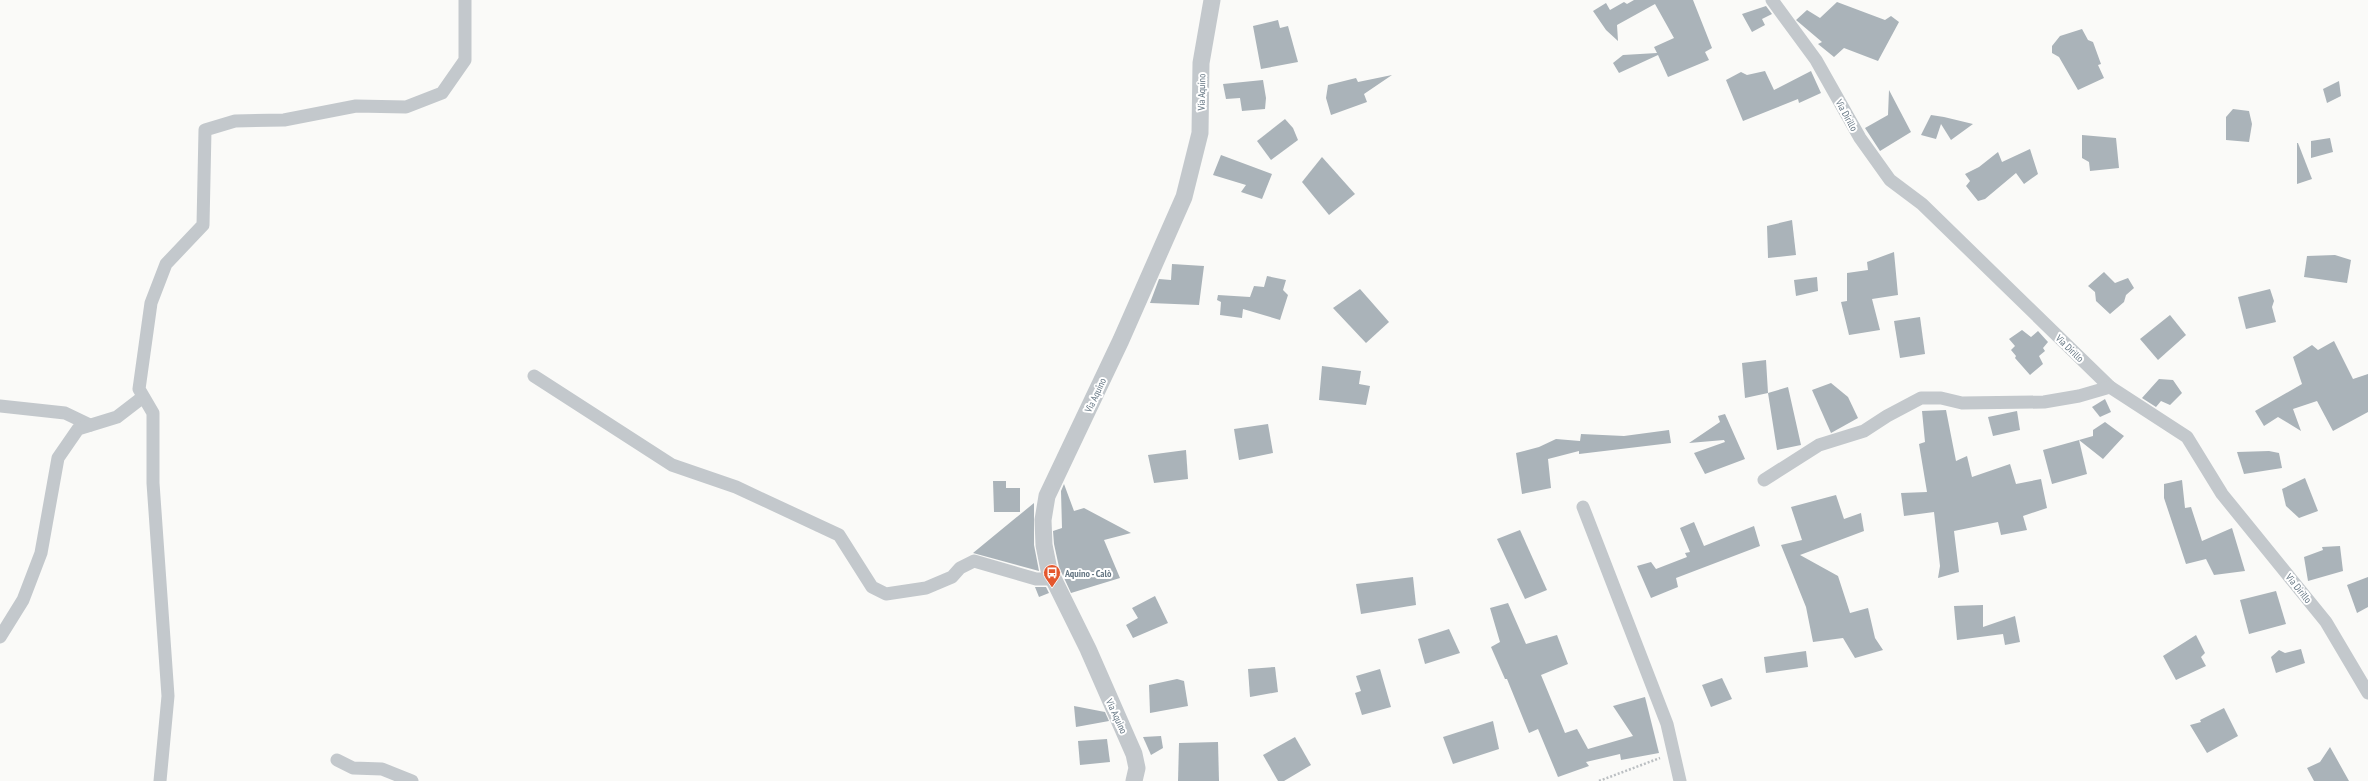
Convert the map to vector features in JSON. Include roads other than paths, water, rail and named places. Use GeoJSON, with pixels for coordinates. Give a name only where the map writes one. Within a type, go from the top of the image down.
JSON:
{"type":"FeatureCollection","features":[{"type":"Feature","properties":{"kind":"street"},"geometry":{"type":"LineString","coordinates":[[160,781],[168,696],[153,483],[153,413],[139,389],[151,303],[166,264],[203,225],[205,130],[234,121],[284,120],[356,106],[406,107],[442,93],[465,60],[465,0]]}},
{"type":"Feature","properties":{"kind":"street","name":"Via Aquino"},"geometry":{"type":"LineString","coordinates":[[1134,781],[1137,768],[1134,754],[1049,570],[1044,545],[1043,520],[1047,496],[1121,340],[1184,198],[1200,133],[1201,62],[1212,0]]}},
{"type":"Feature","properties":{"kind":"street","name":"Via Dirillo"},"geometry":{"type":"LineString","coordinates":[[1772,0],[1816,60],[1860,138],[1890,180],[1922,204],[2110,387],[2186,437],[2222,494],[2326,622],[2368,693]]}},
{"type":"Feature","properties":{"kind":"street"},"geometry":{"type":"LineString","coordinates":[[534,376],[672,465],[736,488],[839,535],[872,587],[886,594],[926,588],[952,577],[960,568],[974,561],[1036,579],[1054,579]]}},
{"type":"Feature","properties":{"kind":"street"},"geometry":{"type":"LineString","coordinates":[[1764,480],[1819,446],[1864,432],[1887,416],[1921,398],[1940,398],[1962,403],[2044,402],[2079,396],[2110,387]]}},
{"type":"Feature","properties":{"kind":"street"},"geometry":{"type":"LineString","coordinates":[[0,637],[23,600],[41,553],[58,458],[78,429],[117,417],[143,397]]}},
{"type":"Feature","properties":{"kind":"street"},"geometry":{"type":"LineString","coordinates":[[0,406],[66,413],[90,426]]}},
{"type":"Feature","properties":{"kind":"street"},"geometry":{"type":"LineString","coordinates":[[1583,507],[1667,724],[1680,781]]}},
{"type":"Feature","properties":{"kind":"street"},"geometry":{"type":"LineString","coordinates":[[337,760],[353,768],[382,768],[412,781]]}},
{"type":"Feature","properties":{"kind":"place","name":"Aquino - Calò"},"geometry":{"type":"Point","coordinates":[1052,588]}}]}
